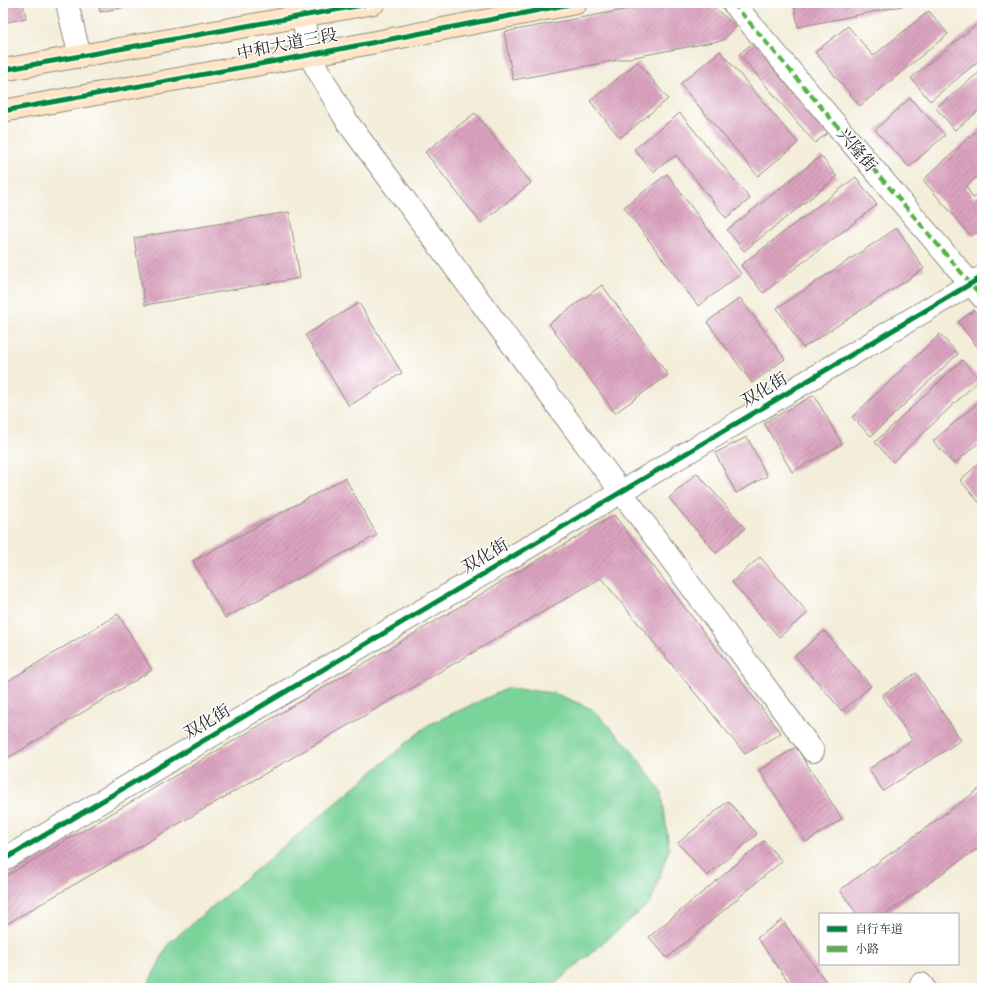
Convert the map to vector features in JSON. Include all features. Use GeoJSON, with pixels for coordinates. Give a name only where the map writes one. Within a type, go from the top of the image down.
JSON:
{"type":"FeatureCollection","features":[{"type":"Feature","properties":{"kind":"main road","name":"中和大道三段"},"geometry":{"type":"LineString","coordinates":[[3,70],[374,3]]}},
{"type":"Feature","properties":{"kind":"main road","name":"中和大道三段"},"geometry":{"type":"LineString","coordinates":[[3,111],[309,55],[576,3]]}},
{"type":"Feature","properties":{"kind":"street"},"geometry":{"type":"LineString","coordinates":[[67,3],[80,57]]}},
{"type":"Feature","properties":{"kind":"street","name":"兴隆街"},"geometry":{"type":"LineString","coordinates":[[733,3],[978,286]]}},
{"type":"Feature","properties":{"kind":"street"},"geometry":{"type":"LineString","coordinates":[[302,16],[309,55],[348,122],[813,751]]}},
{"type":"Feature","properties":{"kind":"street","name":"双化街"},"geometry":{"type":"LineString","coordinates":[[3,860],[622,491],[978,286]]}},
{"type":"Feature","properties":{"kind":"green space"},"geometry":{"type":"Polygon","coordinates":[[[508,688],[554,693],[592,709],[630,748],[662,793],[669,849],[651,902],[550,988],[150,988],[150,980],[169,943],[428,725],[508,688]]]}},
{"type":"Feature","properties":{"kind":"building"},"geometry":{"type":"Polygon","coordinates":[[[3,3],[23,3],[26,18],[3,23],[3,3]]]}},
{"type":"Feature","properties":{"kind":"building"},"geometry":{"type":"Polygon","coordinates":[[[98,3],[139,3],[139,4],[100,12],[98,3]]]}},
{"type":"Feature","properties":{"kind":"building"},"geometry":{"type":"Polygon","coordinates":[[[661,3],[709,3],[736,26],[724,40],[513,80],[504,32],[661,3]]]}},
{"type":"Feature","properties":{"kind":"building"},"geometry":{"type":"Polygon","coordinates":[[[794,3],[912,3],[912,4],[798,27],[794,3]]]}},
{"type":"Feature","properties":{"kind":"building"},"geometry":{"type":"Polygon","coordinates":[[[929,11],[948,34],[860,106],[815,52],[848,26],[873,56],[929,11]]]}},
{"type":"Feature","properties":{"kind":"building"},"geometry":{"type":"Polygon","coordinates":[[[982,20],[982,58],[930,101],[911,78],[982,20]]]}},
{"type":"Feature","properties":{"kind":"building"},"geometry":{"type":"Polygon","coordinates":[[[755,41],[831,130],[815,143],[739,54],[755,41]]]}},
{"type":"Feature","properties":{"kind":"building"},"geometry":{"type":"Polygon","coordinates":[[[720,51],[798,143],[758,176],[680,84],[720,51]]]}},
{"type":"Feature","properties":{"kind":"building"},"geometry":{"type":"Polygon","coordinates":[[[638,62],[668,99],[620,138],[590,101],[638,62]]]}},
{"type":"Feature","properties":{"kind":"building"},"geometry":{"type":"Polygon","coordinates":[[[982,70],[982,108],[955,130],[936,108],[982,70]]]}},
{"type":"Feature","properties":{"kind":"building"},"geometry":{"type":"Polygon","coordinates":[[[910,98],[945,135],[909,167],[875,130],[910,98]]]}},
{"type":"Feature","properties":{"kind":"building"},"geometry":{"type":"Polygon","coordinates":[[[475,113],[531,183],[481,223],[425,152],[475,113]]]}},
{"type":"Feature","properties":{"kind":"building"},"geometry":{"type":"Polygon","coordinates":[[[680,113],[750,199],[726,218],[676,155],[653,172],[634,149],[680,113]]]}},
{"type":"Feature","properties":{"kind":"building"},"geometry":{"type":"Polygon","coordinates":[[[982,126],[982,173],[966,186],[973,198],[982,193],[982,230],[971,236],[923,180],[982,126]]]}},
{"type":"Feature","properties":{"kind":"building"},"geometry":{"type":"Polygon","coordinates":[[[821,156],[837,177],[744,251],[727,230],[821,156]]]}},
{"type":"Feature","properties":{"kind":"building"},"geometry":{"type":"Polygon","coordinates":[[[667,174],[741,274],[698,306],[624,207],[667,174]]]}},
{"type":"Feature","properties":{"kind":"building"},"geometry":{"type":"Polygon","coordinates":[[[856,177],[877,205],[763,293],[741,265],[856,177]]]}},
{"type":"Feature","properties":{"kind":"building"},"geometry":{"type":"Polygon","coordinates":[[[289,212],[300,278],[145,305],[134,238],[289,212]]]}},
{"type":"Feature","properties":{"kind":"building"},"geometry":{"type":"Polygon","coordinates":[[[897,228],[924,269],[803,348],[777,308],[897,228]]]}},
{"type":"Feature","properties":{"kind":"building"},"geometry":{"type":"Polygon","coordinates":[[[602,285],[668,375],[615,413],[549,324],[602,285]]]}},
{"type":"Feature","properties":{"kind":"building"},"geometry":{"type":"Polygon","coordinates":[[[740,298],[785,359],[752,383],[707,322],[740,298]]]}},
{"type":"Feature","properties":{"kind":"building"},"geometry":{"type":"Polygon","coordinates":[[[359,303],[402,373],[349,406],[305,335],[359,303]]]}},
{"type":"Feature","properties":{"kind":"building"},"geometry":{"type":"Polygon","coordinates":[[[974,310],[982,321],[982,353],[958,322],[974,310]]]}},
{"type":"Feature","properties":{"kind":"building"},"geometry":{"type":"Polygon","coordinates":[[[940,334],[958,354],[871,436],[852,417],[940,334]]]}},
{"type":"Feature","properties":{"kind":"building"},"geometry":{"type":"Polygon","coordinates":[[[962,360],[980,379],[893,462],[875,442],[962,360]]]}},
{"type":"Feature","properties":{"kind":"building"},"geometry":{"type":"Polygon","coordinates":[[[814,395],[842,444],[792,472],[764,423],[814,395]]]}},
{"type":"Feature","properties":{"kind":"building"},"geometry":{"type":"Polygon","coordinates":[[[982,399],[982,440],[954,464],[933,441],[982,399]]]}},
{"type":"Feature","properties":{"kind":"building"},"geometry":{"type":"Polygon","coordinates":[[[747,437],[767,476],[736,493],[715,453],[747,437]]]}},
{"type":"Feature","properties":{"kind":"building"},"geometry":{"type":"Polygon","coordinates":[[[982,461],[982,506],[960,480],[982,461]]]}},
{"type":"Feature","properties":{"kind":"building"},"geometry":{"type":"Polygon","coordinates":[[[697,473],[745,528],[716,553],[669,498],[697,473]]]}},
{"type":"Feature","properties":{"kind":"building"},"geometry":{"type":"Polygon","coordinates":[[[345,478],[377,535],[225,618],[193,561],[345,478]]]}},
{"type":"Feature","properties":{"kind":"building"},"geometry":{"type":"Polygon","coordinates":[[[614,515],[781,733],[745,754],[601,578],[3,926],[3,878],[614,515]]]}},
{"type":"Feature","properties":{"kind":"building"},"geometry":{"type":"Polygon","coordinates":[[[760,557],[808,613],[779,637],[732,582],[760,557]]]}},
{"type":"Feature","properties":{"kind":"building"},"geometry":{"type":"Polygon","coordinates":[[[118,614],[152,670],[3,761],[3,684],[118,614]]]}},
{"type":"Feature","properties":{"kind":"building"},"geometry":{"type":"Polygon","coordinates":[[[824,631],[871,686],[842,711],[795,656],[824,631]]]}},
{"type":"Feature","properties":{"kind":"building"},"geometry":{"type":"Polygon","coordinates":[[[916,673],[961,740],[883,791],[869,769],[912,740],[882,695],[916,673]]]}},
{"type":"Feature","properties":{"kind":"building"},"geometry":{"type":"Polygon","coordinates":[[[796,747],[842,819],[806,842],[759,770],[796,747]]]}},
{"type":"Feature","properties":{"kind":"building"},"geometry":{"type":"Polygon","coordinates":[[[982,787],[982,845],[887,913],[856,913],[840,890],[982,787]]]}},
{"type":"Feature","properties":{"kind":"building"},"geometry":{"type":"Polygon","coordinates":[[[728,801],[757,834],[707,876],[678,843],[728,801]]]}},
{"type":"Feature","properties":{"kind":"building"},"geometry":{"type":"Polygon","coordinates":[[[764,841],[782,861],[667,958],[649,937],[764,841]]]}},
{"type":"Feature","properties":{"kind":"building"},"geometry":{"type":"Polygon","coordinates":[[[782,920],[830,988],[793,988],[757,938],[782,920]]]}},
{"type":"Feature","properties":{"kind":"marked path"},"geometry":{"type":"LineString","coordinates":[[733,3],[982,297]]}},
{"type":"Feature","properties":{"kind":"cycle path"},"geometry":{"type":"LineString","coordinates":[[3,70],[374,3]]}},
{"type":"Feature","properties":{"kind":"cycle path"},"geometry":{"type":"LineString","coordinates":[[3,111],[309,55],[576,3]]}},
{"type":"Feature","properties":{"kind":"cycle path"},"geometry":{"type":"LineString","coordinates":[[3,860],[982,277]]}}]}
